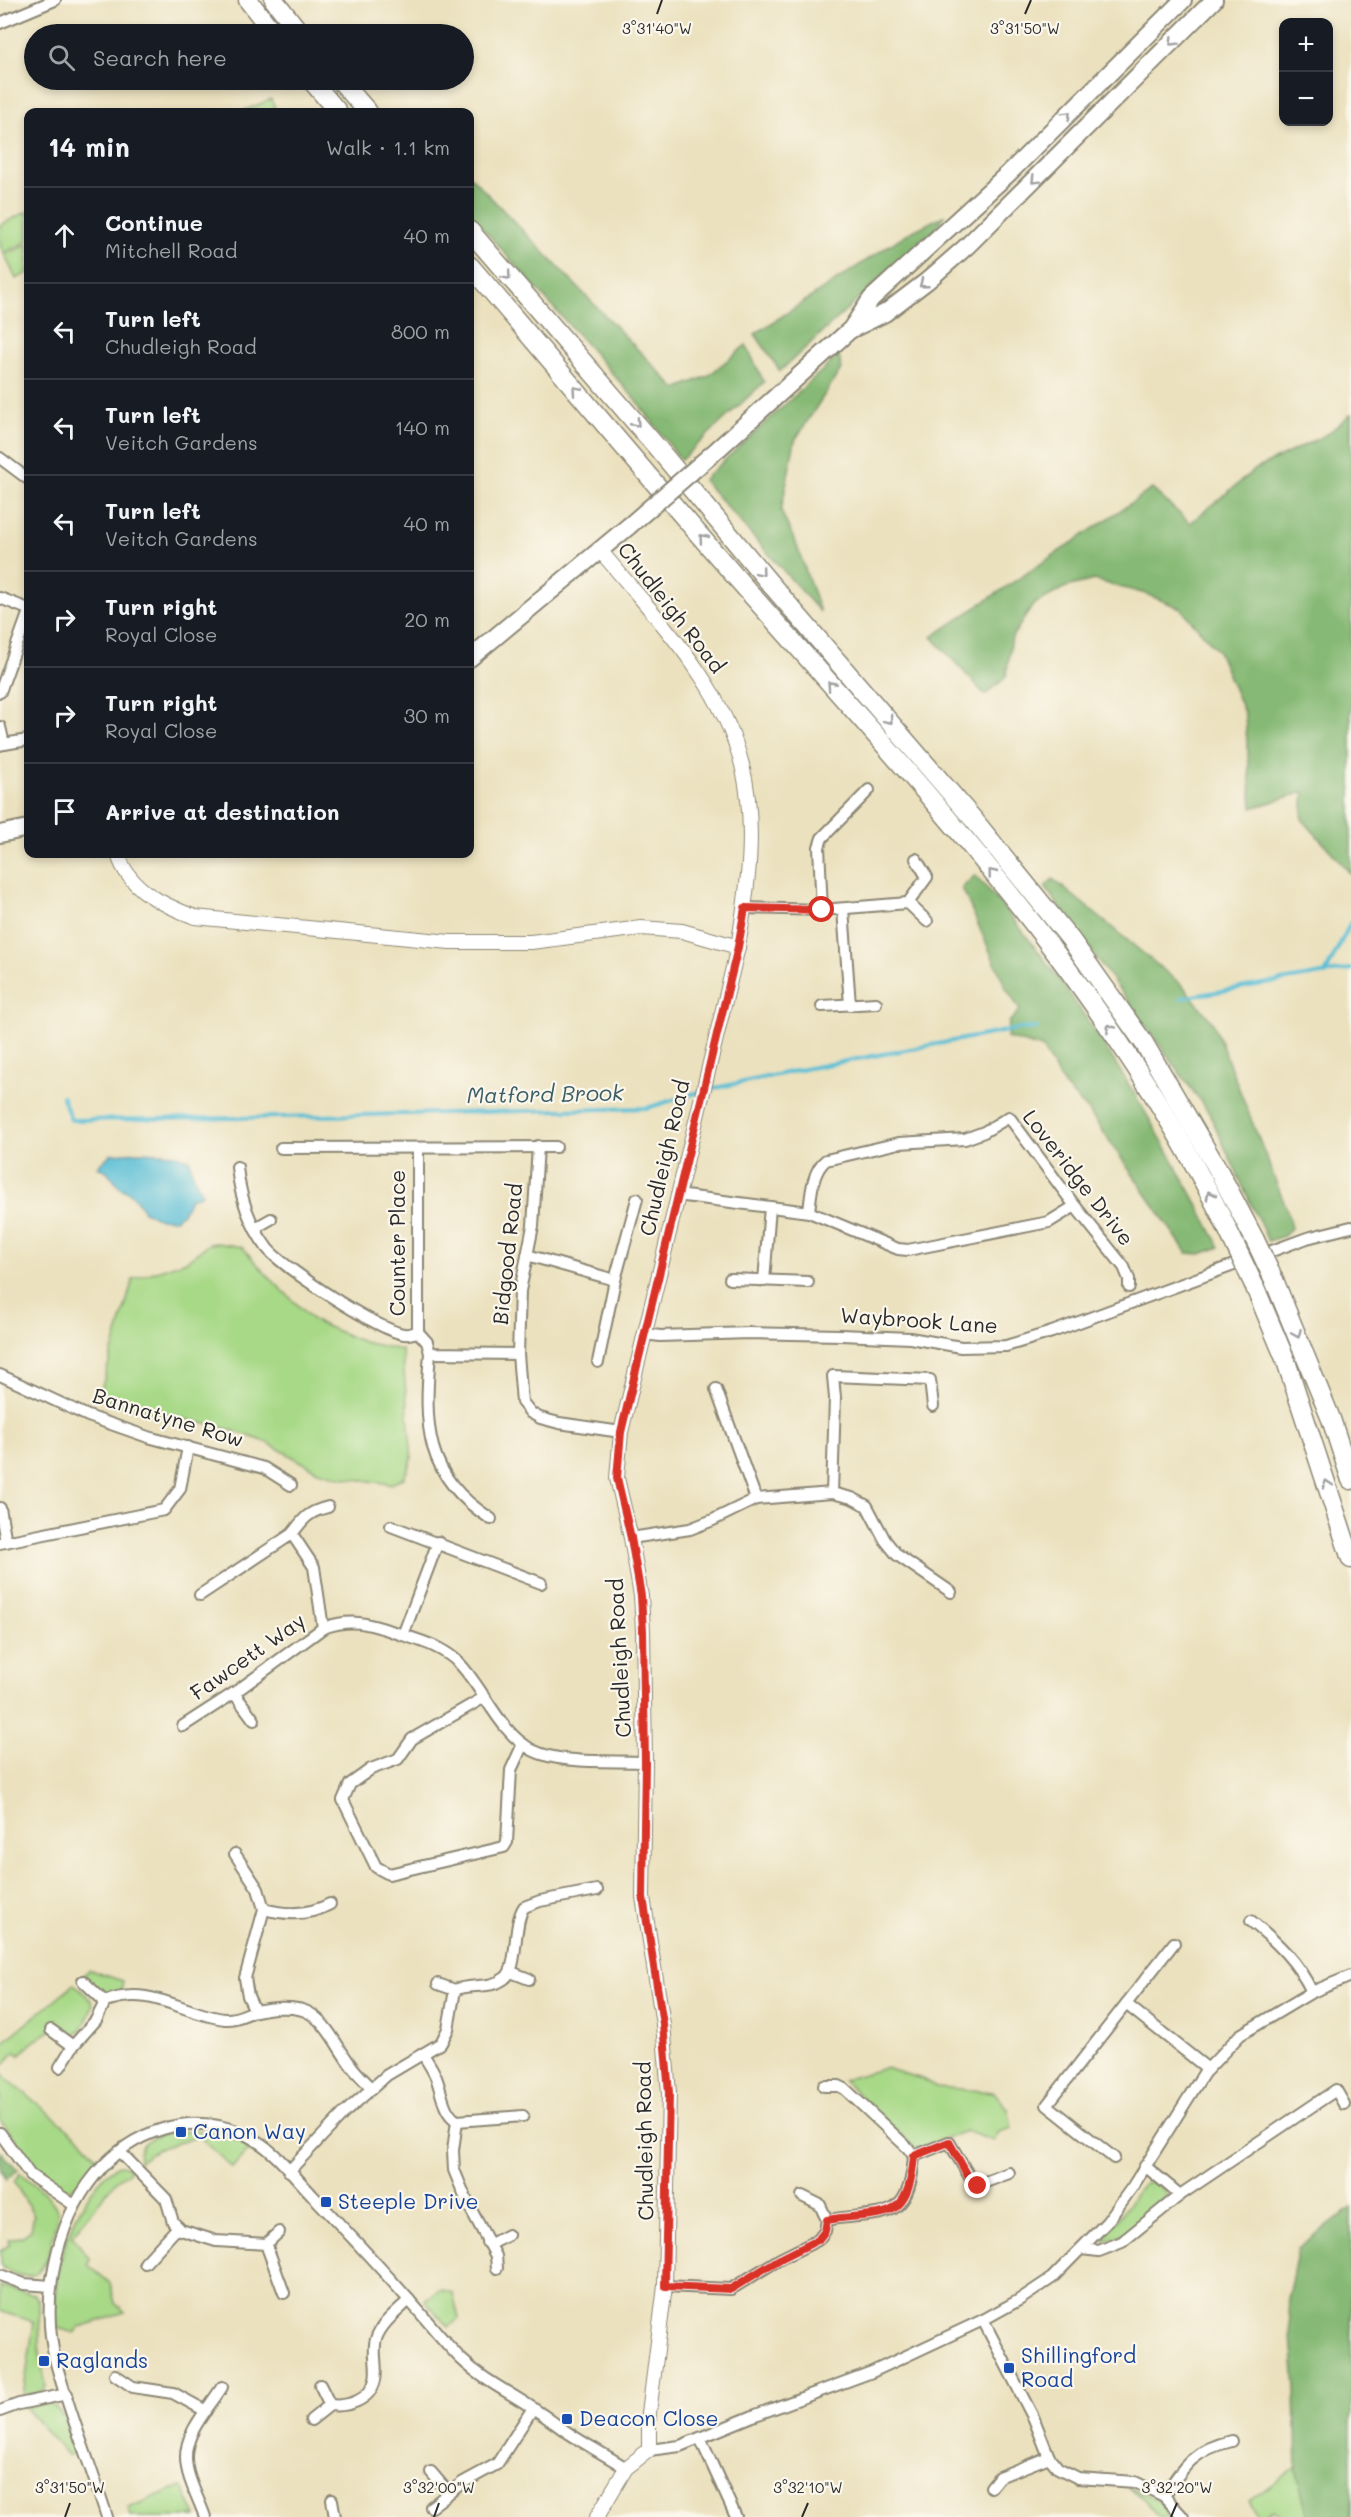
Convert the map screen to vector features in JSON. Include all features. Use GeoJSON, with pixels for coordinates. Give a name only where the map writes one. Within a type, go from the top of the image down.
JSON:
{"type":"FeatureCollection","features":[{"type":"Feature","properties":{"kind":"highway"},"geometry":{"type":"LineString","coordinates":[[248,0],[266,24]]}},
{"type":"Feature","properties":{"kind":"highway"},"geometry":{"type":"LineString","coordinates":[[274,0],[293,24]]}},
{"type":"Feature","properties":{"kind":"highway"},"geometry":{"type":"LineString","coordinates":[[319,90],[335,108]]}},
{"type":"Feature","properties":{"kind":"highway"},"geometry":{"type":"LineString","coordinates":[[349,90],[364,108]]}},
{"type":"Feature","properties":{"kind":"highway"},"geometry":{"type":"LineString","coordinates":[[474,236],[967,812],[1071,940],[1144,1043],[1216,1166],[1274,1280],[1331,1419],[1351,1480]]}},
{"type":"Feature","properties":{"kind":"highway"},"geometry":{"type":"LineString","coordinates":[[474,271],[738,580],[884,744],[1038,929],[1115,1036],[1170,1121],[1254,1285],[1286,1361],[1351,1560]]}},
{"type":"Feature","properties":{"kind":"main road"},"geometry":{"type":"LineString","coordinates":[[474,655],[629,526],[851,329],[871,299],[1010,172],[1183,0]]}},
{"type":"Feature","properties":{"kind":"main road"},"geometry":{"type":"LineString","coordinates":[[851,329],[885,313],[967,246],[1214,0]]}},
{"type":"Feature","properties":{"kind":"main road"},"geometry":{"type":"LineString","coordinates":[[0,834],[24,829]]}},
{"type":"Feature","properties":{"kind":"street"},"geometry":{"type":"LineString","coordinates":[[0,23],[54,0]]}},
{"type":"Feature","properties":{"kind":"street"},"geometry":{"type":"LineString","coordinates":[[0,458],[24,475]]}},
{"type":"Feature","properties":{"kind":"street","name":"Chudleigh Road"},"geometry":{"type":"LineString","coordinates":[[599,549],[691,661],[716,702],[732,736],[742,766],[749,813],[750,860],[738,947],[621,1432],[617,1478],[631,1538],[643,1619],[645,1762],[643,1897],[663,2024],[669,2093],[665,2286],[649,2414],[649,2450]]}},
{"type":"Feature","properties":{"kind":"street"},"geometry":{"type":"LineString","coordinates":[[0,598],[24,607]]}},
{"type":"Feature","properties":{"kind":"street"},"geometry":{"type":"LineString","coordinates":[[0,692],[24,625]]}},
{"type":"Feature","properties":{"kind":"street"},"geometry":{"type":"LineString","coordinates":[[0,727],[2,745],[24,741]]}},
{"type":"Feature","properties":{"kind":"street"},"geometry":{"type":"LineString","coordinates":[[822,910],[819,848],[822,838],[869,790]]}},
{"type":"Feature","properties":{"kind":"street"},"geometry":{"type":"LineString","coordinates":[[120,858],[122,867],[151,897],[195,917],[450,942],[531,942],[641,928],[682,931],[738,947]]}},
{"type":"Feature","properties":{"kind":"street"},"geometry":{"type":"LineString","coordinates":[[745,908],[822,910],[908,903],[927,877],[916,859]]}},
{"type":"Feature","properties":{"kind":"street"},"geometry":{"type":"LineString","coordinates":[[908,903],[927,921]]}},
{"type":"Feature","properties":{"kind":"street"},"geometry":{"type":"LineString","coordinates":[[843,909],[850,1005]]}},
{"type":"Feature","properties":{"kind":"street"},"geometry":{"type":"LineString","coordinates":[[822,1006],[876,1003]]}},
{"type":"Feature","properties":{"kind":"street","name":"Loveridge Drive"},"geometry":{"type":"LineString","coordinates":[[809,1212],[813,1184],[821,1164],[826,1160],[899,1143],[965,1138],[984,1132],[1009,1117],[1124,1267],[1129,1279],[1129,1287]]}},
{"type":"Feature","properties":{"kind":"street","name":"Bidgood Road"},"geometry":{"type":"LineString","coordinates":[[538,1146],[533,1226],[520,1291],[519,1392],[522,1402],[531,1413],[540,1418],[559,1424],[621,1432]]}},
{"type":"Feature","properties":{"kind":"street"},"geometry":{"type":"LineString","coordinates":[[281,1148],[556,1147]]}},
{"type":"Feature","properties":{"kind":"street","name":"Counter Place"},"geometry":{"type":"LineString","coordinates":[[418,1148],[418,1332],[427,1342],[430,1353]]}},
{"type":"Feature","properties":{"kind":"street"},"geometry":{"type":"LineString","coordinates":[[237,1167],[239,1188],[255,1228],[268,1249],[306,1281],[395,1332],[404,1334],[418,1332]]}},
{"type":"Feature","properties":{"kind":"street"},"geometry":{"type":"LineString","coordinates":[[677,1195],[809,1212],[908,1250],[1041,1224],[1075,1206]]}},
{"type":"Feature","properties":{"kind":"street"},"geometry":{"type":"LineString","coordinates":[[598,1362],[615,1280],[637,1198]]}},
{"type":"Feature","properties":{"kind":"street"},"geometry":{"type":"LineString","coordinates":[[764,1281],[770,1207]]}},
{"type":"Feature","properties":{"kind":"street"},"geometry":{"type":"LineString","coordinates":[[255,1228],[271,1219]]}},
{"type":"Feature","properties":{"kind":"street","name":"Waybrook Lane"},"geometry":{"type":"LineString","coordinates":[[645,1334],[660,1336],[749,1333],[841,1335],[910,1338],[961,1347],[1006,1346],[1052,1332],[1307,1238],[1351,1227]]}},
{"type":"Feature","properties":{"kind":"street"},"geometry":{"type":"LineString","coordinates":[[527,1255],[615,1280]]}},
{"type":"Feature","properties":{"kind":"street"},"geometry":{"type":"LineString","coordinates":[[730,1279],[808,1282]]}},
{"type":"Feature","properties":{"kind":"street"},"geometry":{"type":"LineString","coordinates":[[491,1519],[468,1504],[454,1489],[443,1474],[435,1456],[428,1409],[430,1353],[518,1354]]}},
{"type":"Feature","properties":{"kind":"street","name":"Bannatyne Row"},"geometry":{"type":"LineString","coordinates":[[0,1375],[88,1416],[148,1437],[264,1468],[291,1485]]}},
{"type":"Feature","properties":{"kind":"street"},"geometry":{"type":"LineString","coordinates":[[832,1493],[833,1376],[930,1380],[933,1406]]}},
{"type":"Feature","properties":{"kind":"street"},"geometry":{"type":"LineString","coordinates":[[716,1389],[756,1499]]}},
{"type":"Feature","properties":{"kind":"street"},"geometry":{"type":"LineString","coordinates":[[0,1508],[3,1543],[164,1510],[180,1489],[188,1447]]}},
{"type":"Feature","properties":{"kind":"street"},"geometry":{"type":"LineString","coordinates":[[631,1538],[690,1529],[756,1499],[832,1493],[852,1498],[867,1506],[885,1540],[897,1555],[951,1592]]}},
{"type":"Feature","properties":{"kind":"street"},"geometry":{"type":"LineString","coordinates":[[201,1595],[292,1534],[312,1511],[328,1507]]}},
{"type":"Feature","properties":{"kind":"street"},"geometry":{"type":"LineString","coordinates":[[391,1526],[541,1583]]}},
{"type":"Feature","properties":{"kind":"street"},"geometry":{"type":"LineString","coordinates":[[292,1534],[314,1567],[323,1628]]}},
{"type":"Feature","properties":{"kind":"street"},"geometry":{"type":"LineString","coordinates":[[403,1635],[438,1542]]}},
{"type":"Feature","properties":{"kind":"street","name":"Fawcett Way"},"geometry":{"type":"LineString","coordinates":[[183,1726],[234,1693],[323,1628],[340,1623],[363,1622],[445,1652],[458,1662],[509,1731],[523,1744],[546,1755],[645,1762]]}},
{"type":"Feature","properties":{"kind":"street"},"geometry":{"type":"LineString","coordinates":[[234,1693],[254,1720]]}},
{"type":"Feature","properties":{"kind":"street"},"geometry":{"type":"LineString","coordinates":[[485,1697],[412,1739],[398,1759],[371,1768],[350,1784],[343,1800],[376,1867],[389,1874],[504,1847],[507,1842],[511,1770],[523,1744]]}},
{"type":"Feature","properties":{"kind":"street"},"geometry":{"type":"LineString","coordinates":[[235,1854],[258,1889],[264,1909],[245,1978],[248,1996],[255,2011]]}},
{"type":"Feature","properties":{"kind":"street"},"geometry":{"type":"LineString","coordinates":[[438,1984],[455,1990],[491,1985],[505,1979],[511,1972],[517,1922],[524,1907],[540,1901],[597,1890]]}},
{"type":"Feature","properties":{"kind":"street"},"geometry":{"type":"LineString","coordinates":[[264,1909],[302,1913],[320,1910],[330,1904]]}},
{"type":"Feature","properties":{"kind":"street"},"geometry":{"type":"LineString","coordinates":[[1251,1921],[1281,1945],[1304,1976],[1312,1992]]}},
{"type":"Feature","properties":{"kind":"street"},"geometry":{"type":"LineString","coordinates":[[1114,2158],[1047,2105],[1174,1943]]}},
{"type":"Feature","properties":{"kind":"street"},"geometry":{"type":"LineString","coordinates":[[511,1972],[529,1979]]}},
{"type":"Feature","properties":{"kind":"street"},"geometry":{"type":"LineString","coordinates":[[597,2517],[627,2468],[649,2450],[680,2446],[872,2372],[983,2320],[1052,2278],[1107,2222],[1208,2069],[1240,2035],[1312,1992],[1351,1976]]}},
{"type":"Feature","properties":{"kind":"street"},"geometry":{"type":"LineString","coordinates":[[83,1981],[105,2002]]}},
{"type":"Feature","properties":{"kind":"street"},"geometry":{"type":"LineString","coordinates":[[289,2171],[321,2136],[387,2075],[441,2043],[446,2036],[455,1990]]}},
{"type":"Feature","properties":{"kind":"street"},"geometry":{"type":"LineString","coordinates":[[105,2002],[149,1997],[227,2019],[255,2011],[290,2008],[310,2013],[328,2032],[352,2067],[372,2088]]}},
{"type":"Feature","properties":{"kind":"street"},"geometry":{"type":"LineString","coordinates":[[60,2067],[73,2046],[96,2020],[105,2002]]}},
{"type":"Feature","properties":{"kind":"street"},"geometry":{"type":"LineString","coordinates":[[1126,2004],[1208,2069]]}},
{"type":"Feature","properties":{"kind":"street"},"geometry":{"type":"LineString","coordinates":[[51,2030],[73,2046]]}},
{"type":"Feature","properties":{"kind":"street"},"geometry":{"type":"LineString","coordinates":[[423,2054],[435,2074],[444,2105],[458,2121]]}},
{"type":"Feature","properties":{"kind":"street"},"geometry":{"type":"LineString","coordinates":[[824,2086],[839,2086],[845,2089],[914,2156]]}},
{"type":"Feature","properties":{"kind":"street"},"geometry":{"type":"LineString","coordinates":[[1080,2249],[1099,2251],[1122,2242],[1180,2195],[1336,2090],[1344,2103]]}},
{"type":"Feature","properties":{"kind":"street"},"geometry":{"type":"LineString","coordinates":[[458,2121],[523,2116]]}},
{"type":"Feature","properties":{"kind":"street"},"geometry":{"type":"LineString","coordinates":[[458,2121],[453,2150],[454,2170],[487,2242],[496,2256],[497,2268]]}},
{"type":"Feature","properties":{"kind":"street"},"geometry":{"type":"LineString","coordinates":[[107,2517],[54,2347],[51,2286],[60,2240],[74,2205],[98,2172],[120,2152],[157,2130],[183,2124],[218,2127],[245,2134],[259,2142],[289,2171],[478,2374],[576,2438],[627,2468]]}},
{"type":"Feature","properties":{"kind":"street"},"geometry":{"type":"LineString","coordinates":[[0,2133],[30,2175],[74,2205]]}},
{"type":"Feature","properties":{"kind":"street"},"geometry":{"type":"LineString","coordinates":[[914,2156],[949,2142],[975,2186],[1009,2173]]}},
{"type":"Feature","properties":{"kind":"street"},"geometry":{"type":"LineString","coordinates":[[120,2152],[166,2199],[171,2216],[185,2232],[216,2241],[266,2244],[279,2232]]}},
{"type":"Feature","properties":{"kind":"street"},"geometry":{"type":"LineString","coordinates":[[827,2220],[884,2213],[895,2209],[906,2196],[914,2156]]}},
{"type":"Feature","properties":{"kind":"street"},"geometry":{"type":"LineString","coordinates":[[1145,2166],[1180,2195]]}},
{"type":"Feature","properties":{"kind":"street"},"geometry":{"type":"LineString","coordinates":[[665,2286],[731,2289],[780,2259],[818,2240],[825,2231],[827,2220],[820,2205],[802,2196]]}},
{"type":"Feature","properties":{"kind":"street"},"geometry":{"type":"LineString","coordinates":[[145,2263],[178,2226]]}},
{"type":"Feature","properties":{"kind":"street"},"geometry":{"type":"LineString","coordinates":[[487,2242],[493,2243],[508,2235]]}},
{"type":"Feature","properties":{"kind":"street"},"geometry":{"type":"LineString","coordinates":[[266,2244],[284,2293]]}},
{"type":"Feature","properties":{"kind":"street"},"geometry":{"type":"LineString","coordinates":[[0,2275],[24,2284],[51,2286]]}},
{"type":"Feature","properties":{"kind":"street"},"geometry":{"type":"LineString","coordinates":[[311,2420],[330,2405],[350,2405],[357,2402],[371,2388],[375,2380],[375,2340],[387,2321],[410,2301]]}},
{"type":"Feature","properties":{"kind":"street"},"geometry":{"type":"LineString","coordinates":[[983,2320],[1034,2419],[1049,2457],[1058,2468],[1069,2475],[1106,2481],[1135,2482],[1164,2496],[1183,2517]]}},
{"type":"Feature","properties":{"kind":"street"},"geometry":{"type":"LineString","coordinates":[[115,2375],[133,2387],[173,2393],[206,2411]]}},
{"type":"Feature","properties":{"kind":"street"},"geometry":{"type":"LineString","coordinates":[[320,2385],[330,2405]]}},
{"type":"Feature","properties":{"kind":"street"},"geometry":{"type":"LineString","coordinates":[[205,2517],[186,2460],[191,2434],[222,2387]]}},
{"type":"Feature","properties":{"kind":"street"},"geometry":{"type":"LineString","coordinates":[[0,2411],[19,2404],[67,2394]]}},
{"type":"Feature","properties":{"kind":"street"},"geometry":{"type":"LineString","coordinates":[[431,2507],[448,2492],[497,2464],[533,2408]]}},
{"type":"Feature","properties":{"kind":"street"},"geometry":{"type":"LineString","coordinates":[[700,2438],[736,2517]]}},
{"type":"Feature","properties":{"kind":"street"},"geometry":{"type":"LineString","coordinates":[[1164,2496],[1181,2469],[1194,2456],[1211,2445],[1232,2441]]}},
{"type":"Feature","properties":{"kind":"street"},"geometry":{"type":"LineString","coordinates":[[991,2487],[999,2477],[1049,2457]]}},
{"type":"Feature","properties":{"kind":"street"},"geometry":{"type":"LineString","coordinates":[[431,2472],[448,2492]]}},
{"type":"Feature","properties":{"kind":"street"},"geometry":{"type":"LineString","coordinates":[[332,2500],[335,2517]]}},
{"type":"Feature","properties":{"kind":"green space"},"geometry":{"type":"Polygon","coordinates":[[[271,99],[275,108],[250,108],[271,99]]]}},
{"type":"Feature","properties":{"kind":"green space"},"geometry":{"type":"Polygon","coordinates":[[[474,180],[676,389],[708,376],[746,345],[764,382],[681,460],[635,399],[474,218],[474,180]]]}},
{"type":"Feature","properties":{"kind":"green space"},"geometry":{"type":"Polygon","coordinates":[[[24,213],[24,243],[4,253],[0,246],[0,225],[24,213]]]}},
{"type":"Feature","properties":{"kind":"green space"},"geometry":{"type":"Polygon","coordinates":[[[945,215],[935,229],[780,371],[755,334],[905,235],[945,215]]]}},
{"type":"Feature","properties":{"kind":"green space"},"geometry":{"type":"Polygon","coordinates":[[[24,246],[24,275],[16,279],[5,255],[24,246]]]}},
{"type":"Feature","properties":{"kind":"green space"},"geometry":{"type":"Polygon","coordinates":[[[839,355],[841,369],[795,440],[781,511],[797,546],[820,612],[703,480],[839,355]]]}},
{"type":"Feature","properties":{"kind":"green space"},"geometry":{"type":"Polygon","coordinates":[[[1351,414],[1351,874],[1302,819],[1304,792],[1252,808],[1245,715],[1218,651],[1180,608],[1146,594],[1094,580],[1066,587],[1033,605],[1012,637],[1006,677],[985,695],[932,637],[1152,489],[1190,523],[1256,469],[1327,434],[1351,414]]]}},
{"type":"Feature","properties":{"kind":"green space"},"geometry":{"type":"Polygon","coordinates":[[[975,875],[1045,961],[1109,1053],[1167,1149],[1220,1247],[1201,1254],[1187,1253],[1088,1110],[1065,1087],[1042,1048],[1007,1038],[1009,1022],[1020,1010],[1006,988],[962,888],[975,875]]]}},
{"type":"Feature","properties":{"kind":"green space"},"geometry":{"type":"Polygon","coordinates":[[[1053,879],[1183,986],[1213,1023],[1287,1210],[1291,1228],[1284,1236],[1268,1241],[1209,1113],[1045,887],[1053,879]]]}},
{"type":"Feature","properties":{"kind":"green space"},"geometry":{"type":"Polygon","coordinates":[[[209,1244],[242,1247],[314,1321],[363,1342],[402,1350],[412,1459],[404,1478],[391,1484],[340,1477],[318,1471],[266,1442],[225,1428],[122,1406],[99,1397],[133,1279],[186,1261],[209,1244]]]}},
{"type":"Feature","properties":{"kind":"green space"},"geometry":{"type":"Polygon","coordinates":[[[89,1970],[123,1981],[121,1993],[103,1993],[82,1976],[89,1970]]]}},
{"type":"Feature","properties":{"kind":"green space"},"geometry":{"type":"Polygon","coordinates":[[[74,1984],[91,2000],[93,2005],[81,2029],[69,2040],[53,2029],[33,2042],[20,2055],[15,2052],[0,2068],[0,2045],[74,1984]]]}},
{"type":"Feature","properties":{"kind":"green space"},"geometry":{"type":"Polygon","coordinates":[[[885,2068],[922,2079],[936,2087],[994,2092],[1008,2109],[1012,2128],[999,2132],[994,2141],[965,2131],[916,2149],[843,2080],[885,2068]]]}},
{"type":"Feature","properties":{"kind":"green space"},"geometry":{"type":"Polygon","coordinates":[[[0,2073],[82,2140],[96,2157],[90,2174],[80,2183],[63,2191],[40,2172],[0,2120],[0,2073]]]}},
{"type":"Feature","properties":{"kind":"green space"},"geometry":{"type":"Polygon","coordinates":[[[197,2130],[236,2140],[253,2148],[270,2161],[247,2151],[232,2168],[201,2138],[197,2137],[158,2149],[139,2162],[139,2152],[150,2139],[179,2131],[197,2130]]]}},
{"type":"Feature","properties":{"kind":"green space"},"geometry":{"type":"Polygon","coordinates":[[[0,2151],[18,2170],[6,2179],[0,2171],[0,2151]]]}},
{"type":"Feature","properties":{"kind":"green space"},"geometry":{"type":"Polygon","coordinates":[[[119,2165],[126,2166],[130,2171],[116,2181],[72,2236],[90,2259],[87,2264],[110,2283],[115,2303],[125,2313],[80,2327],[74,2333],[57,2328],[55,2309],[58,2270],[69,2233],[77,2215],[98,2183],[119,2165]]]}},
{"type":"Feature","properties":{"kind":"green space"},"geometry":{"type":"Polygon","coordinates":[[[20,2173],[52,2201],[58,2213],[49,2254],[44,2265],[38,2273],[28,2276],[16,2274],[0,2266],[0,2251],[10,2245],[9,2240],[23,2236],[31,2230],[34,2215],[14,2182],[20,2173]]]}},
{"type":"Feature","properties":{"kind":"green space"},"geometry":{"type":"Polygon","coordinates":[[[1150,2181],[1158,2185],[1166,2194],[1161,2202],[1139,2224],[1121,2235],[1103,2241],[1142,2185],[1150,2181]]]}},
{"type":"Feature","properties":{"kind":"green space"},"geometry":{"type":"Polygon","coordinates":[[[1351,2208],[1351,2517],[1308,2517],[1297,2473],[1295,2388],[1288,2296],[1298,2248],[1351,2208]]]}},
{"type":"Feature","properties":{"kind":"green space"},"geometry":{"type":"Polygon","coordinates":[[[0,2286],[35,2295],[39,2302],[40,2354],[46,2387],[43,2391],[23,2397],[34,2322],[0,2311],[0,2286]]]}},
{"type":"Feature","properties":{"kind":"green space"},"geometry":{"type":"Polygon","coordinates":[[[439,2289],[453,2293],[459,2319],[448,2327],[425,2301],[439,2289]]]}},
{"type":"Feature","properties":{"kind":"green space"},"geometry":{"type":"Polygon","coordinates":[[[46,2403],[58,2410],[66,2423],[75,2452],[68,2456],[25,2407],[46,2403]]]}},
{"type":"Feature","properties":{"kind":"green space"},"geometry":{"type":"Polygon","coordinates":[[[1297,2466],[1308,2517],[1284,2517],[1273,2510],[1259,2517],[1249,2501],[1297,2466]]]}},
{"type":"Feature","properties":{"kind":"green space"},"geometry":{"type":"Polygon","coordinates":[[[183,2487],[196,2517],[131,2517],[128,2508],[183,2487]]]}},
{"type":"Feature","properties":{"kind":"green space"},"geometry":{"type":"Polygon","coordinates":[[[1128,2488],[1153,2498],[1174,2517],[1160,2517],[1145,2500],[1128,2488]]]}},
{"type":"Feature","properties":{"kind":"water"},"geometry":{"type":"Polygon","coordinates":[[[141,1152],[174,1154],[189,1159],[194,1178],[202,1194],[190,1199],[183,1213],[175,1219],[157,1218],[144,1211],[132,1194],[119,1187],[107,1171],[97,1167],[111,1154],[141,1152]]]}},
{"type":"Feature","properties":{"kind":"waterway"},"geometry":{"type":"LineString","coordinates":[[1325,974],[1351,922]]}},
{"type":"Feature","properties":{"kind":"waterway","name":"Matford Brook"},"geometry":{"type":"LineString","coordinates":[[1181,998],[1351,969]]}},
{"type":"Feature","properties":{"kind":"waterway","name":"Matford Brook"},"geometry":{"type":"LineString","coordinates":[[706,1090],[1017,1029],[1037,1028]]}},
{"type":"Feature","properties":{"kind":"waterway","name":"Matford Brook"},"geometry":{"type":"LineString","coordinates":[[62,1096],[71,1120],[647,1108],[699,1092]]}},
{"type":"Feature","properties":{"kind":"place","name":"Canon Way"},"geometry":{"type":"Point","coordinates":[181,2132]}},
{"type":"Feature","properties":{"kind":"place","name":"Steeple Drive"},"geometry":{"type":"Point","coordinates":[326,2202]}},
{"type":"Feature","properties":{"kind":"place","name":"Raglands"},"geometry":{"type":"Point","coordinates":[44,2361]}},
{"type":"Feature","properties":{"kind":"place","name":"Shillingford Road"},"geometry":{"type":"Point","coordinates":[1009,2368]}},
{"type":"Feature","properties":{"kind":"place","name":"Deacon Close"},"geometry":{"type":"Point","coordinates":[567,2419]}},
{"type":"Feature","properties":{"kind":"route"},"geometry":{"type":"LineString","coordinates":[[822,910],[745,908],[738,947],[621,1432],[617,1478],[641,1596],[643,1631],[645,1762],[643,1897],[663,2024],[669,2093],[665,2286],[731,2289],[780,2259],[813,2244],[825,2231],[827,2220],[884,2213],[895,2209],[906,2196],[914,2156],[949,2142],[972,2183],[978,2186]]}}]}
